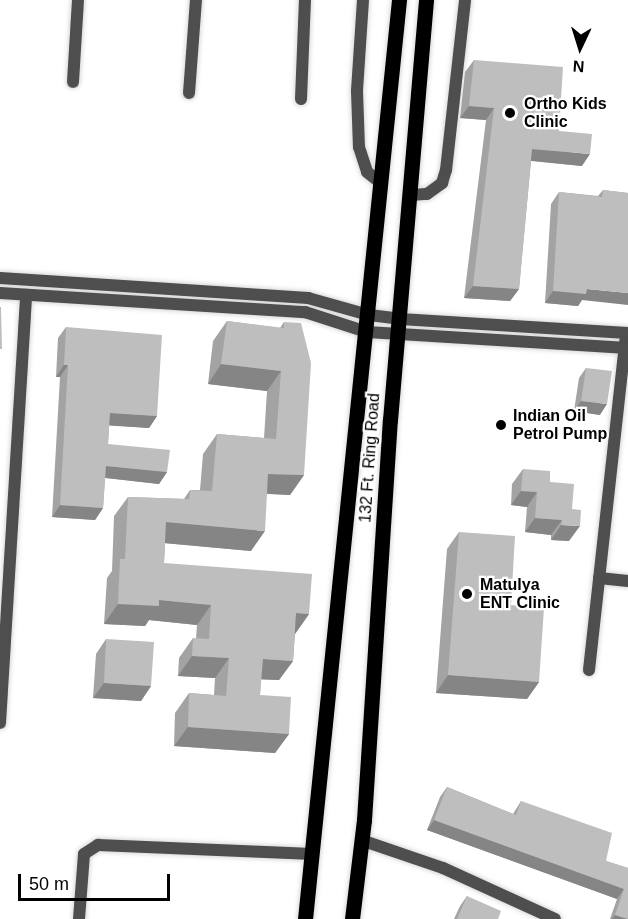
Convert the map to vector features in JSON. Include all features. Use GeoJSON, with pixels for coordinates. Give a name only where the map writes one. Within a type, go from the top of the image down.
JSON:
{"type":"FeatureCollection","features":[{"type":"Feature","properties":{"kind":"main road","name":"132 Ft. Ring Road"},"geometry":{"type":"LineString","coordinates":[[306,914],[369,315],[399,0]]}},
{"type":"Feature","properties":{"kind":"main road","name":"132 Ft. Ring Road"},"geometry":{"type":"LineString","coordinates":[[352,919],[361,840],[426,0]]}},
{"type":"Feature","properties":{"kind":"street"},"geometry":{"type":"LineString","coordinates":[[73,82],[78,0]]}},
{"type":"Feature","properties":{"kind":"street"},"geometry":{"type":"LineString","coordinates":[[189,93],[196,0]]}},
{"type":"Feature","properties":{"kind":"street"},"geometry":{"type":"LineString","coordinates":[[301,99],[305,0]]}},
{"type":"Feature","properties":{"kind":"street"},"geometry":{"type":"LineString","coordinates":[[363,0],[357,91],[359,147],[367,172],[382,184]]}},
{"type":"Feature","properties":{"kind":"street"},"geometry":{"type":"LineString","coordinates":[[411,195],[427,194],[442,183],[446,170],[465,0]]}},
{"type":"Feature","properties":{"kind":"street"},"geometry":{"type":"LineString","coordinates":[[0,278],[308,298],[369,315],[400,327],[627,348]]}},
{"type":"Feature","properties":{"kind":"street"},"geometry":{"type":"LineString","coordinates":[[0,293],[305,312],[367,332],[400,327],[627,333],[588,670]]}},
{"type":"Feature","properties":{"kind":"street"},"geometry":{"type":"LineString","coordinates":[[0,723],[5,539],[26,295]]}},
{"type":"Feature","properties":{"kind":"street"},"geometry":{"type":"LineString","coordinates":[[599,578],[628,581]]}},
{"type":"Feature","properties":{"kind":"street"},"geometry":{"type":"LineString","coordinates":[[361,840],[443,868],[555,919]]}},
{"type":"Feature","properties":{"kind":"street"},"geometry":{"type":"LineString","coordinates":[[79,919],[84,854],[98,844],[313,854]]}},
{"type":"Feature","properties":{"kind":"building"},"geometry":{"type":"Polygon","coordinates":[[[474,60],[563,67],[559,131],[592,134],[590,154],[532,149],[519,289],[473,286],[494,108],[469,106],[474,60]]]}},
{"type":"Feature","properties":{"kind":"building"},"geometry":{"type":"Polygon","coordinates":[[[603,190],[628,193],[628,293],[587,289],[586,294],[553,291],[559,192],[602,197],[603,190]]]}},
{"type":"Feature","properties":{"kind":"building"},"geometry":{"type":"Polygon","coordinates":[[[1,307],[2,349],[0,349],[1,307]]]}},
{"type":"Feature","properties":{"kind":"building"},"geometry":{"type":"Polygon","coordinates":[[[227,321],[284,328],[284,322],[301,323],[311,363],[304,475],[268,474],[265,531],[166,522],[164,563],[312,574],[309,614],[296,613],[293,661],[263,659],[260,695],[291,697],[289,734],[188,727],[189,693],[226,696],[229,658],[192,656],[193,638],[209,639],[211,605],[159,600],[159,606],[118,604],[120,559],[125,559],[128,497],[189,499],[190,490],[212,491],[217,434],[276,439],[281,371],[221,364],[227,321]]]}},
{"type":"Feature","properties":{"kind":"building"},"geometry":{"type":"Polygon","coordinates":[[[66,327],[162,335],[157,416],[110,413],[108,444],[170,450],[167,472],[106,466],[103,508],[60,505],[68,365],[64,365],[66,327]]]}},
{"type":"Feature","properties":{"kind":"building"},"geometry":{"type":"Polygon","coordinates":[[[586,368],[612,371],[607,404],[581,401],[586,368]]]}},
{"type":"Feature","properties":{"kind":"building"},"geometry":{"type":"Polygon","coordinates":[[[523,469],[550,471],[550,482],[574,484],[572,509],[581,510],[580,526],[561,525],[562,520],[535,518],[537,492],[521,491],[523,469]]]}},
{"type":"Feature","properties":{"kind":"building"},"geometry":{"type":"Polygon","coordinates":[[[459,532],[515,536],[511,605],[544,608],[539,682],[448,675],[459,532]]]}},
{"type":"Feature","properties":{"kind":"building"},"geometry":{"type":"Polygon","coordinates":[[[106,639],[154,642],[151,686],[104,683],[106,639]]]}},
{"type":"Feature","properties":{"kind":"building"},"geometry":{"type":"Polygon","coordinates":[[[447,787],[516,815],[521,801],[612,833],[606,861],[628,868],[628,919],[615,915],[624,889],[434,820],[447,787]]]}},
{"type":"Feature","properties":{"kind":"building"},"geometry":{"type":"Polygon","coordinates":[[[467,896],[501,911],[498,919],[457,919],[467,896]]]}},
{"type":"Feature","properties":{"kind":"place","name":"Ortho Kids Clinic"},"geometry":{"type":"Point","coordinates":[510,113]}},
{"type":"Feature","properties":{"kind":"place","name":"Indian Oil Petrol Pump"},"geometry":{"type":"Point","coordinates":[501,425]}},
{"type":"Feature","properties":{"kind":"place","name":"Matulya ENT Clinic"},"geometry":{"type":"Point","coordinates":[467,594]}}]}
